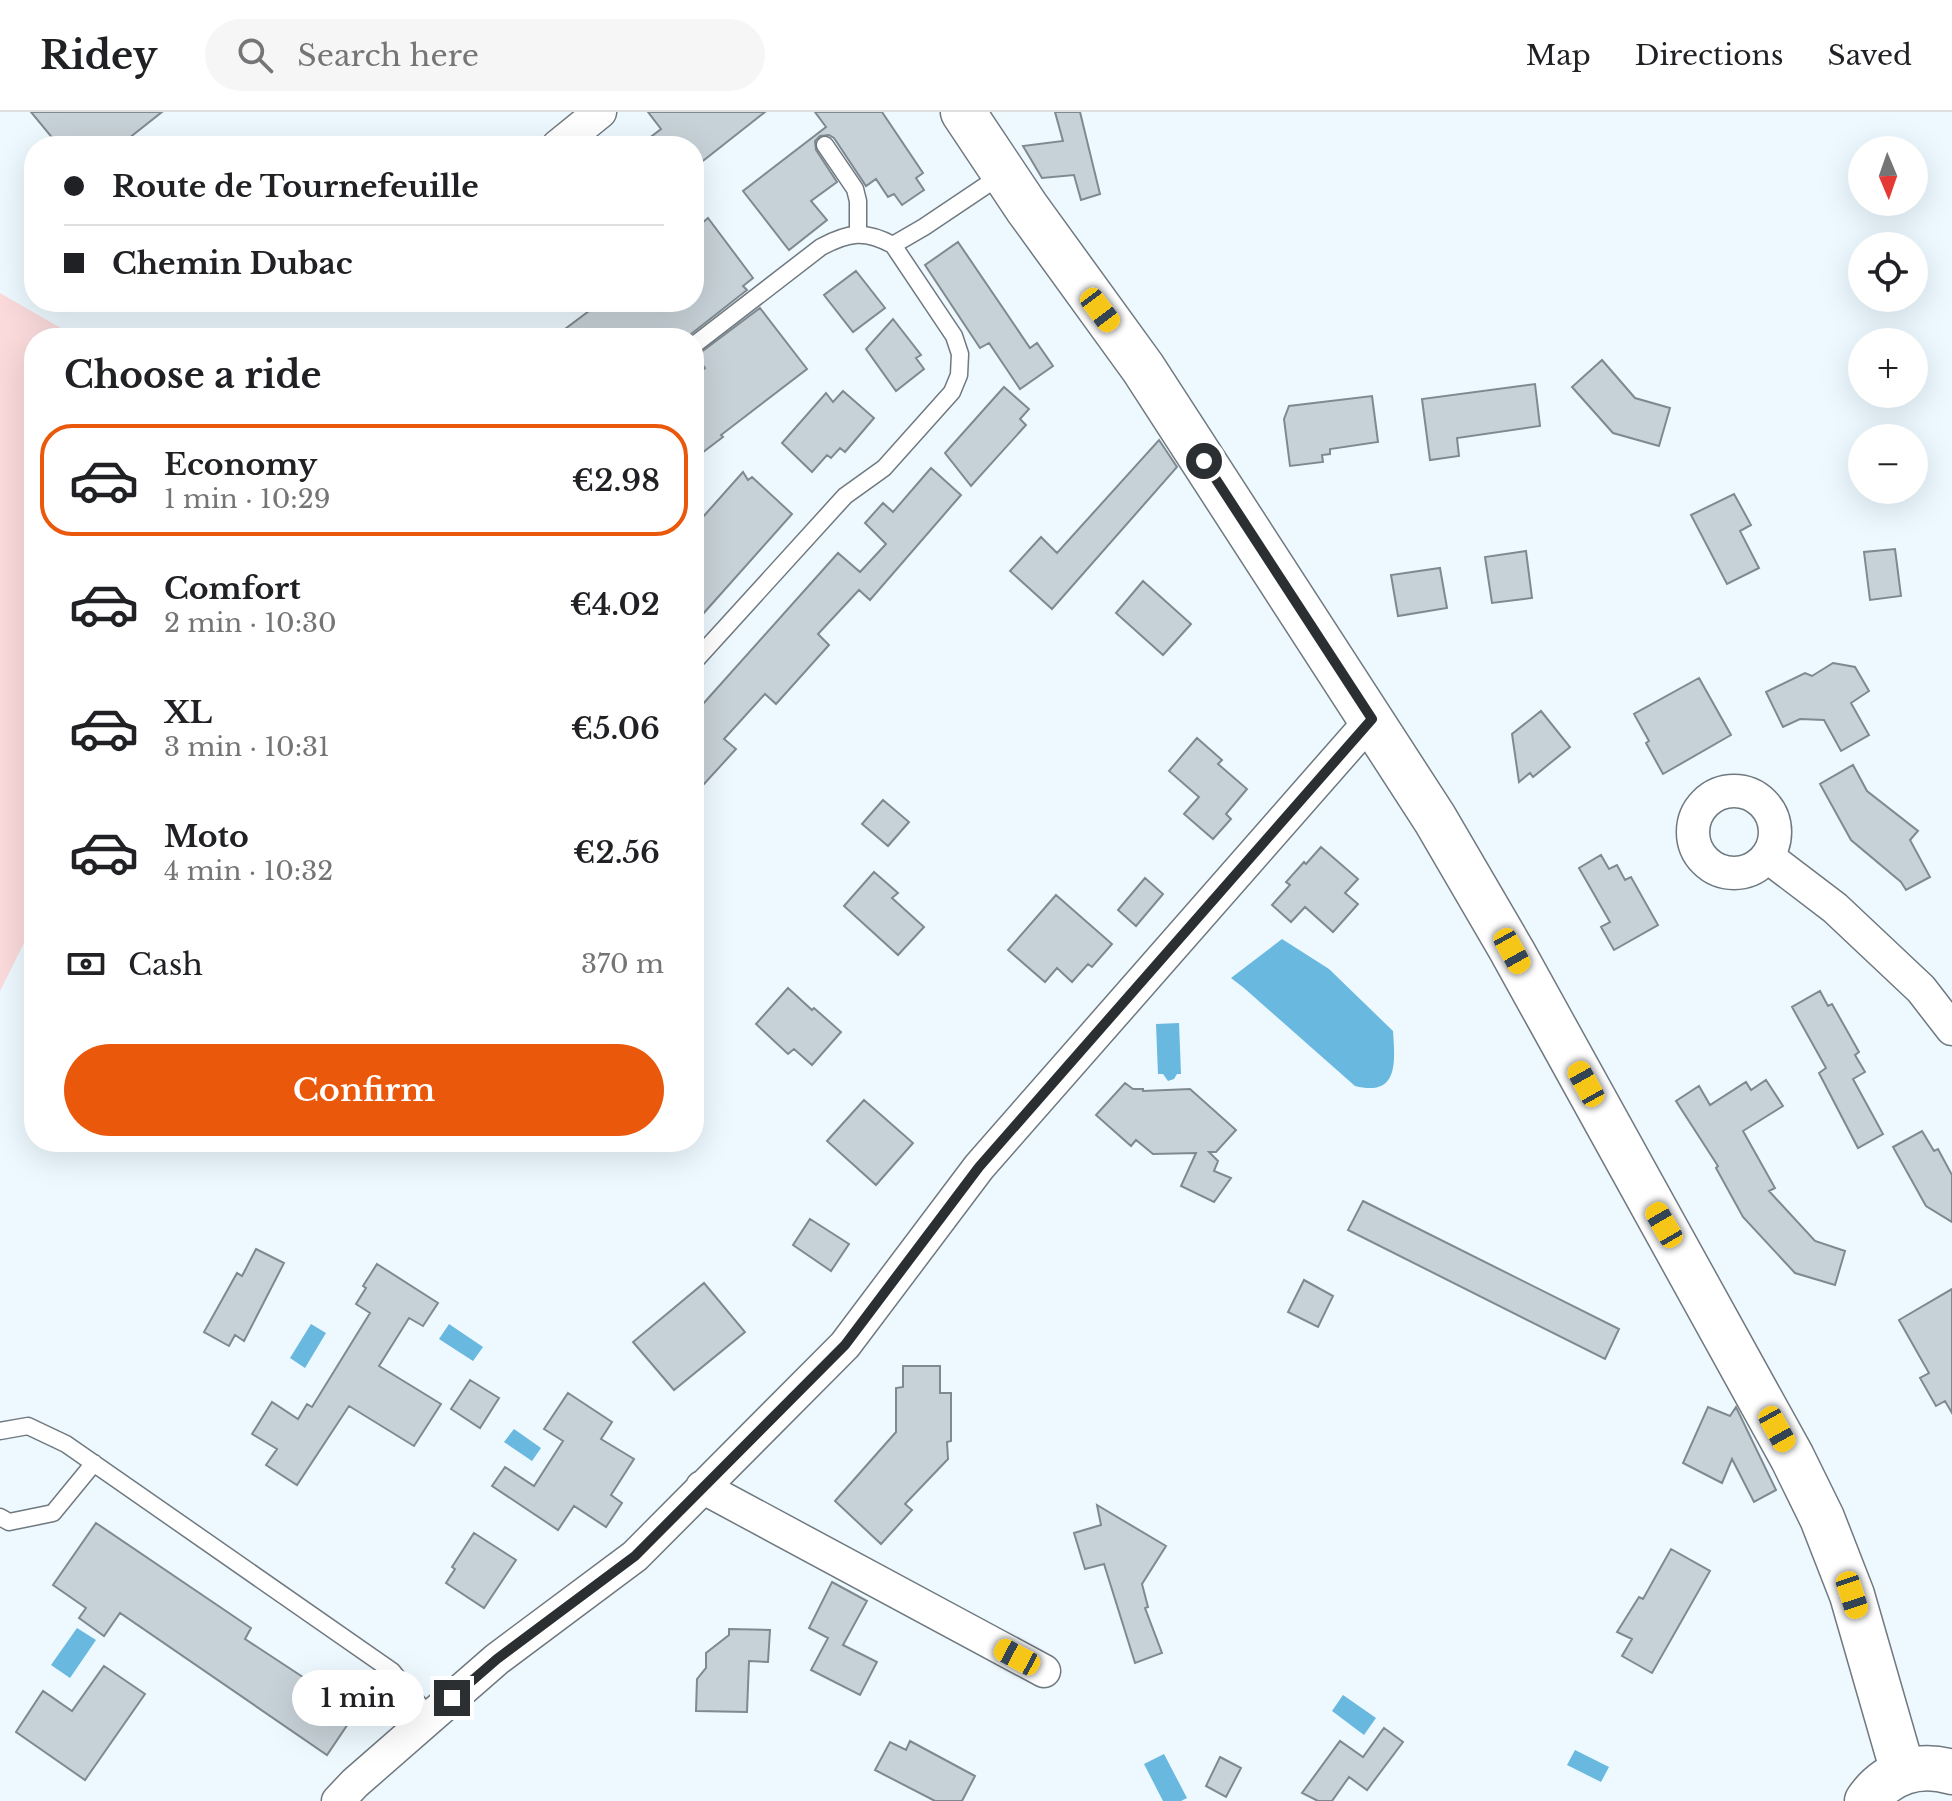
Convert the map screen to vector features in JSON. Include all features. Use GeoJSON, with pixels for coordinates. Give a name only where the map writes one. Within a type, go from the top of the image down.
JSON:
{"type":"FeatureCollection","features":[{"type":"Feature","properties":{"kind":"street"},"geometry":{"type":"LineString","coordinates":[[570,136],[600,112]]}},
{"type":"Feature","properties":{"kind":"street"},"geometry":{"type":"LineString","coordinates":[[963,112],[1069,267],[1143,368],[1372,719],[1512,951],[1792,1457],[1822,1518],[1852,1595],[1903,1772]]}},
{"type":"Feature","properties":{"kind":"street"},"geometry":{"type":"LineString","coordinates":[[338,1801],[497,1659],[635,1556],[845,1345],[979,1167],[1372,719]]}},
{"type":"Feature","properties":{"kind":"street"},"geometry":{"type":"LineString","coordinates":[[1768,857],[1835,908],[1921,989],[1952,1029]]}},
{"type":"Feature","properties":{"kind":"street"},"geometry":{"type":"LineString","coordinates":[[702,1487],[1044,1671]]}},
{"type":"Feature","properties":{"kind":"street"},"geometry":{"type":"LineString","coordinates":[[1867,1801],[1878,1787],[1903,1772],[1919,1767],[1952,1772]]}},
{"type":"Feature","properties":{"kind":"lane"},"geometry":{"type":"LineString","coordinates":[[825,145],[855,189],[858,234]]}},
{"type":"Feature","properties":{"kind":"lane"},"geometry":{"type":"LineString","coordinates":[[893,245],[1004,174]]}},
{"type":"Feature","properties":{"kind":"lane"},"geometry":{"type":"LineString","coordinates":[[704,337],[821,247],[839,238],[858,234],[878,237],[893,245],[954,336],[960,354],[959,375],[952,392],[884,468],[845,496],[704,651]]}},
{"type":"Feature","properties":{"kind":"lane"},"geometry":{"type":"LineString","coordinates":[[0,1431],[28,1426],[66,1444],[392,1671],[430,1718]]}},
{"type":"Feature","properties":{"kind":"lane"},"geometry":{"type":"LineString","coordinates":[[0,1517],[9,1522],[53,1513],[94,1463]]}},
{"type":"Feature","properties":{"kind":"shaded area"},"geometry":{"type":"Polygon","coordinates":[[[0,293],[24,307],[24,312],[33,312],[61,328],[24,328],[24,943],[0,991],[0,293]]]}},
{"type":"Feature","properties":{"kind":"water"},"geometry":{"type":"Polygon","coordinates":[[[1282,939],[1329,969],[1393,1031],[1393,1065],[1387,1082],[1369,1088],[1355,1086],[1231,978],[1282,939]]]}},
{"type":"Feature","properties":{"kind":"water"},"geometry":{"type":"Polygon","coordinates":[[[1179,1023],[1181,1074],[1168,1081],[1163,1074],[1158,1074],[1156,1024],[1179,1023]]]}},
{"type":"Feature","properties":{"kind":"water"},"geometry":{"type":"Polygon","coordinates":[[[311,1324],[326,1333],[305,1368],[290,1358],[311,1324]]]}},
{"type":"Feature","properties":{"kind":"water"},"geometry":{"type":"Polygon","coordinates":[[[449,1324],[483,1347],[473,1361],[439,1339],[449,1324]]]}},
{"type":"Feature","properties":{"kind":"water"},"geometry":{"type":"Polygon","coordinates":[[[514,1429],[541,1448],[532,1461],[504,1442],[514,1429]]]}},
{"type":"Feature","properties":{"kind":"water"},"geometry":{"type":"Polygon","coordinates":[[[77,1628],[96,1640],[70,1678],[51,1665],[77,1628]]]}},
{"type":"Feature","properties":{"kind":"water"},"geometry":{"type":"Polygon","coordinates":[[[1343,1695],[1376,1718],[1364,1735],[1332,1711],[1343,1695]]]}},
{"type":"Feature","properties":{"kind":"water"},"geometry":{"type":"Polygon","coordinates":[[[1575,1750],[1609,1767],[1601,1782],[1567,1765],[1575,1750]]]}},
{"type":"Feature","properties":{"kind":"water"},"geometry":{"type":"Polygon","coordinates":[[[1164,1754],[1187,1798],[1181,1801],[1163,1801],[1144,1764],[1164,1754]]]}},
{"type":"Feature","properties":{"kind":"building"},"geometry":{"type":"Polygon","coordinates":[[[31,112],[162,112],[132,136],[51,136],[31,112]]]}},
{"type":"Feature","properties":{"kind":"building"},"geometry":{"type":"Polygon","coordinates":[[[648,112],[765,112],[704,160],[704,136],[652,136],[661,129],[648,112]]]}},
{"type":"Feature","properties":{"kind":"building"},"geometry":{"type":"Polygon","coordinates":[[[815,112],[882,112],[923,173],[916,178],[924,190],[902,205],[894,194],[888,197],[876,179],[866,186],[834,138],[820,136],[815,141],[816,150],[837,182],[811,201],[827,220],[789,250],[743,191],[826,127],[815,112]]]}},
{"type":"Feature","properties":{"kind":"building"},"geometry":{"type":"Polygon","coordinates":[[[1055,112],[1080,112],[1100,194],[1081,200],[1074,175],[1042,178],[1023,146],[1063,141],[1055,112]]]}},
{"type":"Feature","properties":{"kind":"building"},"geometry":{"type":"Polygon","coordinates":[[[708,218],[753,278],[743,286],[747,290],[699,328],[566,328],[588,312],[704,312],[704,221],[708,218]]]}},
{"type":"Feature","properties":{"kind":"building"},"geometry":{"type":"Polygon","coordinates":[[[958,242],[1030,348],[1037,343],[1053,366],[1020,389],[989,343],[980,348],[925,265],[958,242]]]}},
{"type":"Feature","properties":{"kind":"building"},"geometry":{"type":"Polygon","coordinates":[[[856,271],[885,308],[853,332],[824,295],[856,271]]]}},
{"type":"Feature","properties":{"kind":"building"},"geometry":{"type":"Polygon","coordinates":[[[760,308],[807,369],[704,451],[704,350],[760,308]]]}},
{"type":"Feature","properties":{"kind":"building"},"geometry":{"type":"Polygon","coordinates":[[[893,319],[921,355],[916,358],[924,369],[896,391],[866,349],[893,319]]]}},
{"type":"Feature","properties":{"kind":"building"},"geometry":{"type":"Polygon","coordinates":[[[1602,360],[1635,398],[1670,408],[1659,446],[1613,433],[1572,387],[1602,360]]]}},
{"type":"Feature","properties":{"kind":"building"},"geometry":{"type":"Polygon","coordinates":[[[1535,384],[1540,426],[1457,438],[1459,456],[1430,460],[1422,399],[1535,384]]]}},
{"type":"Feature","properties":{"kind":"building"},"geometry":{"type":"Polygon","coordinates":[[[1004,387],[1029,409],[1020,419],[1026,425],[971,486],[945,453],[1004,387]]]}},
{"type":"Feature","properties":{"kind":"building"},"geometry":{"type":"Polygon","coordinates":[[[843,391],[874,418],[845,452],[840,448],[831,458],[827,455],[812,472],[782,443],[826,393],[833,402],[843,391]]]}},
{"type":"Feature","properties":{"kind":"building"},"geometry":{"type":"Polygon","coordinates":[[[1372,396],[1378,442],[1330,449],[1330,454],[1322,455],[1323,462],[1290,466],[1284,419],[1289,406],[1372,396]]]}},
{"type":"Feature","properties":{"kind":"building"},"geometry":{"type":"Polygon","coordinates":[[[1159,440],[1177,467],[1052,609],[1010,571],[1041,537],[1057,553],[1159,440]]]}},
{"type":"Feature","properties":{"kind":"building"},"geometry":{"type":"Polygon","coordinates":[[[931,468],[961,495],[870,600],[859,590],[818,634],[829,645],[776,704],[765,694],[724,739],[736,749],[704,784],[704,703],[838,553],[860,572],[886,544],[865,523],[883,503],[893,512],[931,468]]]}},
{"type":"Feature","properties":{"kind":"building"},"geometry":{"type":"Polygon","coordinates":[[[743,472],[748,480],[752,477],[792,514],[704,613],[704,516],[743,472]]]}},
{"type":"Feature","properties":{"kind":"building"},"geometry":{"type":"Polygon","coordinates":[[[1734,494],[1751,525],[1740,531],[1759,568],[1727,584],[1691,515],[1734,494]]]}},
{"type":"Feature","properties":{"kind":"building"},"geometry":{"type":"Polygon","coordinates":[[[1895,549],[1901,596],[1870,600],[1864,552],[1895,549]]]}},
{"type":"Feature","properties":{"kind":"building"},"geometry":{"type":"Polygon","coordinates":[[[1526,551],[1532,598],[1492,603],[1485,557],[1526,551]]]}},
{"type":"Feature","properties":{"kind":"building"},"geometry":{"type":"Polygon","coordinates":[[[1440,568],[1447,608],[1398,616],[1391,575],[1440,568]]]}},
{"type":"Feature","properties":{"kind":"building"},"geometry":{"type":"Polygon","coordinates":[[[1143,581],[1191,624],[1163,655],[1116,613],[1143,581]]]}},
{"type":"Feature","properties":{"kind":"building"},"geometry":{"type":"Polygon","coordinates":[[[1833,663],[1855,667],[1869,691],[1851,703],[1869,735],[1841,751],[1824,720],[1800,719],[1783,727],[1766,692],[1805,673],[1812,676],[1833,663]]]}},
{"type":"Feature","properties":{"kind":"building"},"geometry":{"type":"Polygon","coordinates":[[[1699,678],[1731,735],[1663,774],[1634,714],[1699,678]]]}},
{"type":"Feature","properties":{"kind":"building"},"geometry":{"type":"Polygon","coordinates":[[[1541,711],[1570,747],[1533,777],[1530,773],[1519,782],[1512,734],[1541,711]]]}},
{"type":"Feature","properties":{"kind":"building"},"geometry":{"type":"Polygon","coordinates":[[[1197,738],[1222,760],[1218,764],[1247,789],[1226,814],[1231,819],[1213,839],[1184,814],[1199,797],[1169,771],[1197,738]]]}},
{"type":"Feature","properties":{"kind":"building"},"geometry":{"type":"Polygon","coordinates":[[[1853,765],[1867,791],[1918,831],[1910,840],[1930,877],[1906,890],[1901,882],[1851,840],[1820,784],[1853,765]]]}},
{"type":"Feature","properties":{"kind":"building"},"geometry":{"type":"Polygon","coordinates":[[[883,800],[909,822],[888,846],[862,824],[883,800]]]}},
{"type":"Feature","properties":{"kind":"building"},"geometry":{"type":"Polygon","coordinates":[[[1321,847],[1358,879],[1345,893],[1358,904],[1333,932],[1305,907],[1291,922],[1272,905],[1290,885],[1286,882],[1321,847]]]}},
{"type":"Feature","properties":{"kind":"building"},"geometry":{"type":"Polygon","coordinates":[[[1601,855],[1609,869],[1617,865],[1625,880],[1631,877],[1658,925],[1614,950],[1601,927],[1610,922],[1579,868],[1601,855]]]}},
{"type":"Feature","properties":{"kind":"building"},"geometry":{"type":"Polygon","coordinates":[[[874,872],[898,893],[892,898],[924,927],[898,955],[844,906],[874,872]]]}},
{"type":"Feature","properties":{"kind":"building"},"geometry":{"type":"Polygon","coordinates":[[[1145,878],[1163,894],[1136,926],[1118,910],[1145,878]]]}},
{"type":"Feature","properties":{"kind":"building"},"geometry":{"type":"Polygon","coordinates":[[[1056,895],[1112,944],[1092,967],[1088,964],[1072,982],[1057,968],[1045,982],[1008,950],[1056,895]]]}},
{"type":"Feature","properties":{"kind":"building"},"geometry":{"type":"Polygon","coordinates":[[[788,988],[841,1032],[812,1065],[794,1049],[788,1054],[756,1024],[788,988]]]}},
{"type":"Feature","properties":{"kind":"building"},"geometry":{"type":"Polygon","coordinates":[[[1820,991],[1828,1006],[1832,1004],[1859,1052],[1855,1055],[1865,1072],[1853,1079],[1883,1134],[1858,1148],[1819,1073],[1826,1068],[1792,1007],[1820,991]]]}},
{"type":"Feature","properties":{"kind":"building"},"geometry":{"type":"Polygon","coordinates":[[[1766,1080],[1783,1106],[1743,1131],[1775,1188],[1769,1191],[1815,1241],[1845,1251],[1835,1285],[1795,1273],[1743,1217],[1716,1168],[1718,1166],[1676,1101],[1699,1086],[1710,1105],[1746,1082],[1751,1090],[1766,1080]]]}},
{"type":"Feature","properties":{"kind":"building"},"geometry":{"type":"Polygon","coordinates":[[[1125,1083],[1143,1091],[1190,1089],[1236,1130],[1216,1152],[1209,1152],[1218,1161],[1214,1171],[1231,1178],[1214,1202],[1181,1186],[1196,1153],[1153,1154],[1136,1140],[1131,1146],[1096,1115],[1125,1083]]]}},
{"type":"Feature","properties":{"kind":"building"},"geometry":{"type":"Polygon","coordinates":[[[864,1100],[913,1143],[876,1185],[827,1141],[864,1100]]]}},
{"type":"Feature","properties":{"kind":"building"},"geometry":{"type":"Polygon","coordinates":[[[1922,1131],[1934,1151],[1938,1149],[1952,1175],[1952,1222],[1926,1206],[1893,1147],[1922,1131]]]}},
{"type":"Feature","properties":{"kind":"building"},"geometry":{"type":"Polygon","coordinates":[[[1363,1201],[1619,1329],[1605,1359],[1348,1230],[1363,1201]]]}},
{"type":"Feature","properties":{"kind":"building"},"geometry":{"type":"Polygon","coordinates":[[[810,1219],[849,1244],[831,1271],[793,1245],[810,1219]]]}},
{"type":"Feature","properties":{"kind":"building"},"geometry":{"type":"Polygon","coordinates":[[[256,1249],[284,1263],[244,1341],[235,1335],[229,1346],[204,1332],[237,1273],[242,1276],[256,1249]]]}},
{"type":"Feature","properties":{"kind":"building"},"geometry":{"type":"Polygon","coordinates":[[[377,1264],[438,1303],[423,1326],[409,1318],[379,1366],[441,1404],[414,1446],[349,1406],[297,1485],[266,1465],[277,1449],[252,1434],[272,1402],[298,1419],[307,1404],[312,1407],[370,1313],[356,1304],[377,1264]]]}},
{"type":"Feature","properties":{"kind":"building"},"geometry":{"type":"Polygon","coordinates":[[[1304,1280],[1333,1296],[1318,1327],[1288,1312],[1304,1280]]]}},
{"type":"Feature","properties":{"kind":"building"},"geometry":{"type":"Polygon","coordinates":[[[704,1283],[745,1332],[674,1390],[633,1342],[704,1283]]]}},
{"type":"Feature","properties":{"kind":"building"},"geometry":{"type":"Polygon","coordinates":[[[1952,1289],[1952,1413],[1945,1401],[1936,1406],[1920,1378],[1929,1373],[1899,1320],[1952,1289]]]}},
{"type":"Feature","properties":{"kind":"building"},"geometry":{"type":"Polygon","coordinates":[[[903,1366],[940,1366],[940,1393],[951,1393],[951,1441],[947,1442],[948,1459],[905,1504],[912,1510],[881,1544],[835,1501],[896,1432],[896,1388],[903,1387],[903,1366]]]}},
{"type":"Feature","properties":{"kind":"building"},"geometry":{"type":"Polygon","coordinates":[[[470,1380],[499,1398],[480,1428],[451,1409],[470,1380]]]}},
{"type":"Feature","properties":{"kind":"building"},"geometry":{"type":"Polygon","coordinates":[[[568,1393],[612,1422],[601,1439],[634,1459],[611,1495],[622,1503],[606,1527],[574,1506],[558,1530],[492,1486],[505,1467],[534,1486],[563,1441],[544,1429],[568,1393]]]}},
{"type":"Feature","properties":{"kind":"building"},"geometry":{"type":"Polygon","coordinates":[[[1708,1407],[1730,1416],[1736,1407],[1776,1490],[1754,1502],[1732,1459],[1722,1483],[1683,1463],[1708,1407]]]}},
{"type":"Feature","properties":{"kind":"building"},"geometry":{"type":"Polygon","coordinates":[[[1097,1505],[1166,1546],[1142,1584],[1148,1607],[1145,1608],[1162,1653],[1135,1663],[1104,1564],[1085,1569],[1074,1533],[1101,1525],[1097,1505]]]}},
{"type":"Feature","properties":{"kind":"building"},"geometry":{"type":"Polygon","coordinates":[[[96,1523],[251,1628],[245,1639],[356,1712],[327,1755],[120,1613],[104,1636],[79,1618],[86,1608],[53,1585],[96,1523]]]}},
{"type":"Feature","properties":{"kind":"building"},"geometry":{"type":"Polygon","coordinates":[[[474,1533],[516,1560],[484,1608],[446,1583],[455,1569],[452,1567],[474,1533]]]}},
{"type":"Feature","properties":{"kind":"building"},"geometry":{"type":"Polygon","coordinates":[[[1671,1549],[1710,1571],[1652,1673],[1622,1656],[1632,1639],[1617,1632],[1639,1597],[1643,1599],[1671,1549]]]}},
{"type":"Feature","properties":{"kind":"building"},"geometry":{"type":"Polygon","coordinates":[[[832,1582],[867,1601],[843,1645],[877,1662],[860,1695],[811,1670],[828,1638],[809,1628],[832,1582]]]}},
{"type":"Feature","properties":{"kind":"building"},"geometry":{"type":"Polygon","coordinates":[[[729,1629],[770,1630],[768,1662],[749,1661],[747,1712],[696,1711],[697,1679],[706,1668],[706,1653],[729,1635],[729,1629]]]}},
{"type":"Feature","properties":{"kind":"building"},"geometry":{"type":"Polygon","coordinates":[[[104,1666],[145,1694],[85,1780],[16,1732],[43,1691],[72,1711],[104,1666]]]}},
{"type":"Feature","properties":{"kind":"building"},"geometry":{"type":"Polygon","coordinates":[[[1384,1728],[1403,1742],[1367,1790],[1349,1777],[1332,1801],[1318,1801],[1302,1793],[1340,1741],[1363,1757],[1384,1728]]]}},
{"type":"Feature","properties":{"kind":"building"},"geometry":{"type":"Polygon","coordinates":[[[910,1741],[975,1776],[962,1801],[935,1801],[875,1770],[890,1742],[906,1750],[910,1741]]]}},
{"type":"Feature","properties":{"kind":"building"},"geometry":{"type":"Polygon","coordinates":[[[1220,1757],[1241,1768],[1226,1797],[1206,1786],[1220,1757]]]}},
{"type":"Feature","properties":{"kind":"route"},"geometry":{"type":"LineString","coordinates":[[452,1698],[497,1659],[635,1556],[845,1345],[979,1167],[1372,719],[1204,461]]}}]}
